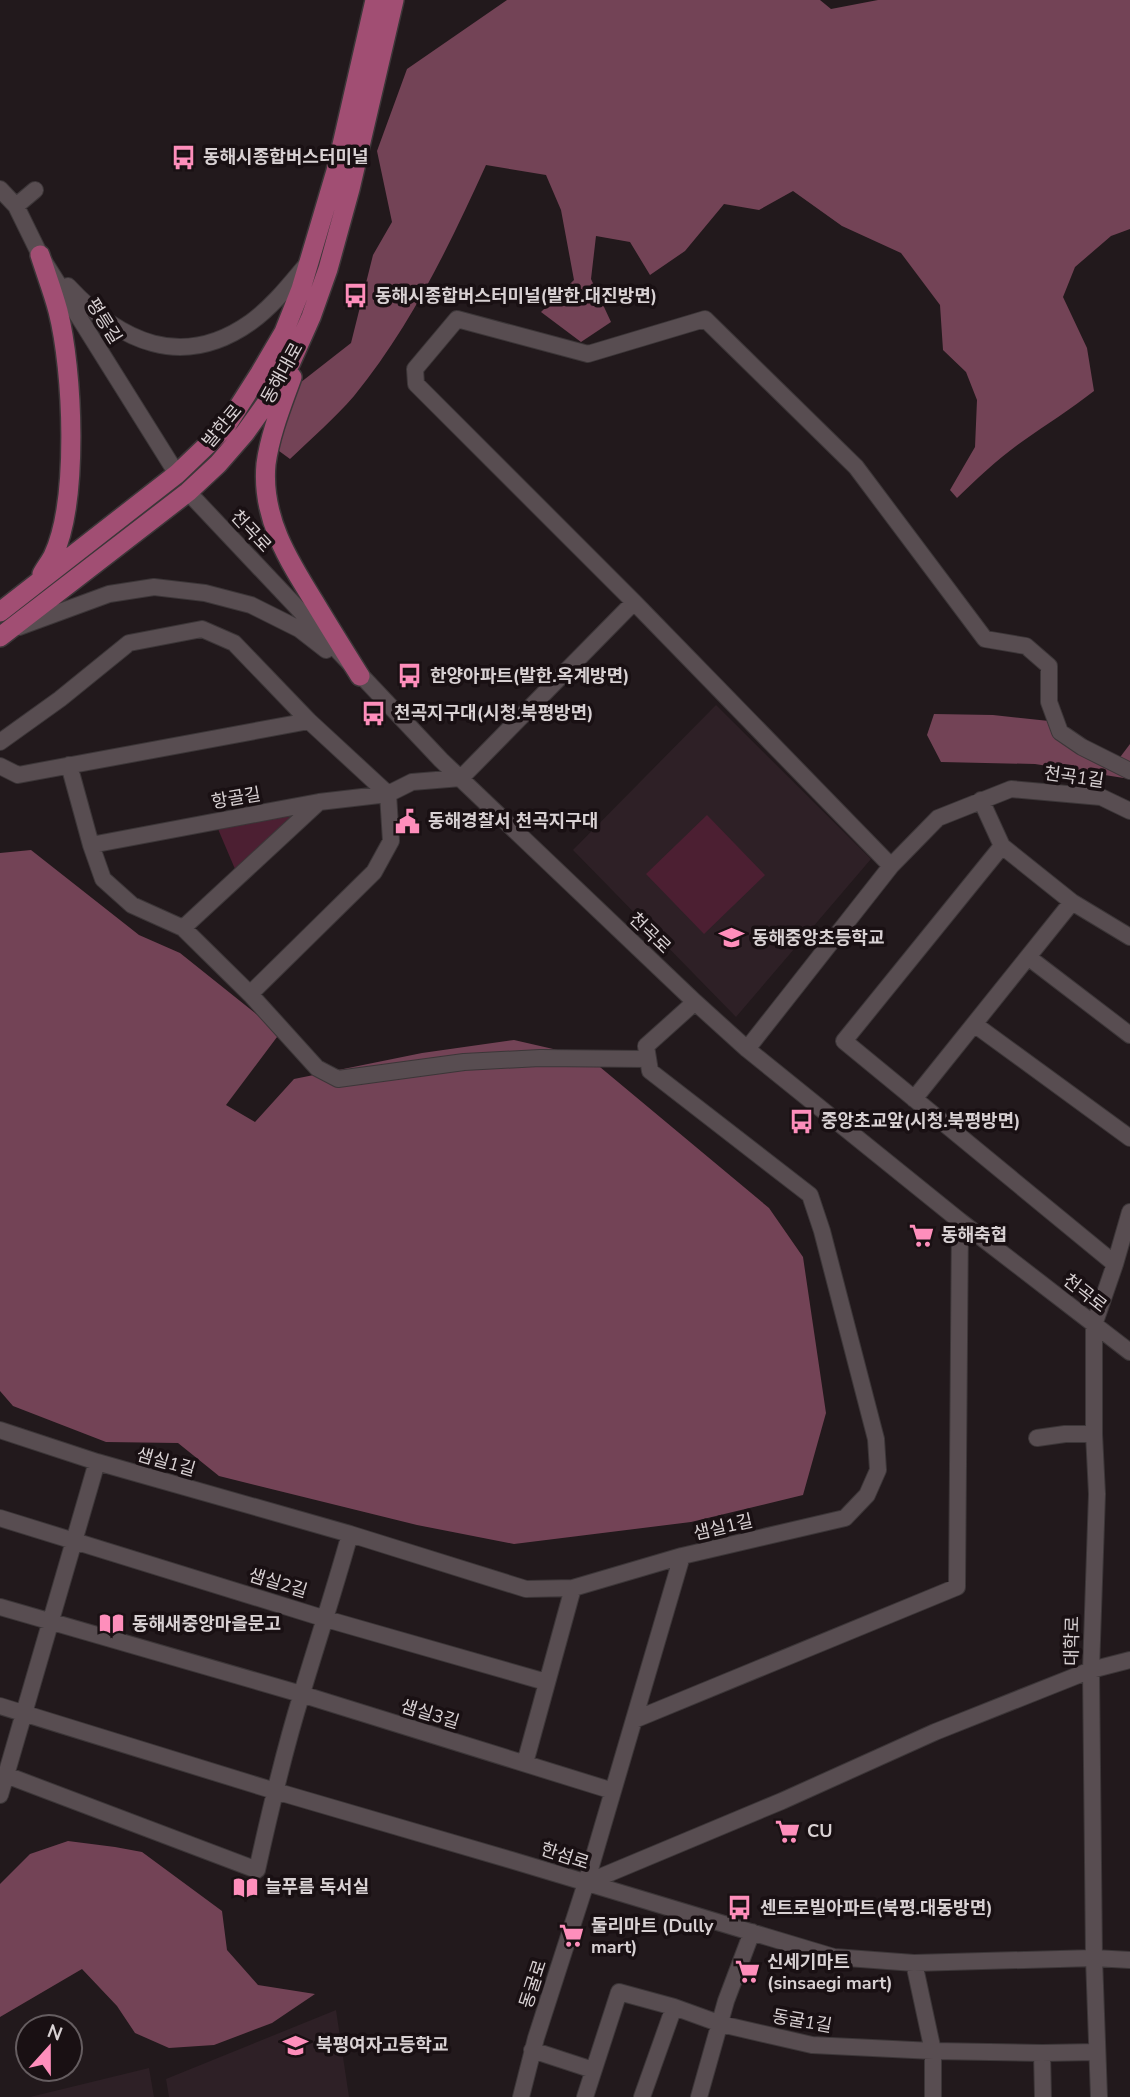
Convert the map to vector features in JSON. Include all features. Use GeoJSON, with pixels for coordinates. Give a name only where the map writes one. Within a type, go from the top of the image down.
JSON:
{"type":"FeatureCollection","features":[{"type":"Feature","properties":{"kind":"main road","name":"발한로"},"geometry":{"type":"LineString","coordinates":[[0,612],[177,474],[225,428],[260,373],[284,332],[301,289],[335,171],[375,0]]}},
{"type":"Feature","properties":{"kind":"main road","name":"동해대로"},"geometry":{"type":"LineString","coordinates":[[3,634],[188,492],[218,464],[270,398],[312,317],[328,269],[350,189],[394,0]]}},
{"type":"Feature","properties":{"kind":"main road"},"geometry":{"type":"LineString","coordinates":[[35,586],[54,555],[62,527],[71,442],[64,345],[58,313],[40,255]]}},
{"type":"Feature","properties":{"kind":"main road"},"geometry":{"type":"LineString","coordinates":[[312,317],[271,440],[266,466],[266,495],[272,526],[289,562],[360,676]]}},
{"type":"Feature","properties":{"kind":"main road"},"geometry":{"type":"LineString","coordinates":[[177,474],[188,492]]}},
{"type":"Feature","properties":{"kind":"street","name":"평릉길"},"geometry":{"type":"LineString","coordinates":[[0,189],[16,206],[40,255],[177,474]]}},
{"type":"Feature","properties":{"kind":"street"},"geometry":{"type":"LineString","coordinates":[[16,206],[35,190]]}},
{"type":"Feature","properties":{"kind":"street"},"geometry":{"type":"LineString","coordinates":[[40,255],[80,299],[104,320],[130,336],[162,346],[190,348],[220,339],[251,322],[279,297],[309,262]]}},
{"type":"Feature","properties":{"kind":"street"},"geometry":{"type":"LineString","coordinates":[[891,866],[416,383],[415,369],[457,319],[588,354],[705,319],[856,467],[985,639],[1026,646],[1049,666],[1049,702],[1060,732],[1082,747],[1130,771]]}},
{"type":"Feature","properties":{"kind":"street","name":"천곡로"},"geometry":{"type":"LineString","coordinates":[[188,492],[360,676],[461,778],[695,1002],[747,1049],[960,1221],[1130,1352]]}},
{"type":"Feature","properties":{"kind":"street"},"geometry":{"type":"LineString","coordinates":[[3,634],[109,594],[154,587],[205,593],[251,605],[299,629],[360,676]]}},
{"type":"Feature","properties":{"kind":"street"},"geometry":{"type":"LineString","coordinates":[[461,778],[634,602]]}},
{"type":"Feature","properties":{"kind":"street"},"geometry":{"type":"LineString","coordinates":[[0,742],[60,699],[129,643],[202,629],[234,643],[309,721],[388,794],[391,841],[374,872],[250,994]]}},
{"type":"Feature","properties":{"kind":"street"},"geometry":{"type":"LineString","coordinates":[[0,766],[18,775],[309,721]]}},
{"type":"Feature","properties":{"kind":"street"},"geometry":{"type":"LineString","coordinates":[[69,765],[103,879],[132,905],[183,928],[250,994],[317,1068],[338,1079],[464,1062],[540,1058],[647,1059],[646,1046],[695,1002]]}},
{"type":"Feature","properties":{"kind":"street","name":"항골길"},"geometry":{"type":"LineString","coordinates":[[91,845],[319,802],[388,794],[412,782],[461,778]]}},
{"type":"Feature","properties":{"kind":"street","name":"천곡1길"},"geometry":{"type":"LineString","coordinates":[[981,800],[1011,789],[1101,797],[1130,811]]}},
{"type":"Feature","properties":{"kind":"street"},"geometry":{"type":"LineString","coordinates":[[747,1049],[891,866],[938,818],[981,800],[1002,846],[1072,902],[1130,937]]}},
{"type":"Feature","properties":{"kind":"street"},"geometry":{"type":"LineString","coordinates":[[183,928],[319,802]]}},
{"type":"Feature","properties":{"kind":"street"},"geometry":{"type":"LineString","coordinates":[[1002,846],[844,1041],[1115,1264]]}},
{"type":"Feature","properties":{"kind":"street"},"geometry":{"type":"LineString","coordinates":[[914,1099],[1072,902]]}},
{"type":"Feature","properties":{"kind":"street"},"geometry":{"type":"LineString","coordinates":[[1028,957],[1130,1035]]}},
{"type":"Feature","properties":{"kind":"street"},"geometry":{"type":"LineString","coordinates":[[974,1024],[1130,1138]]}},
{"type":"Feature","properties":{"kind":"street","name":"샘실1길"},"geometry":{"type":"LineString","coordinates":[[0,1430],[96,1462],[350,1534],[526,1589],[573,1588],[682,1556],[845,1518],[867,1495],[878,1470],[876,1439],[822,1231],[810,1195],[650,1071],[647,1059]]}},
{"type":"Feature","properties":{"kind":"street","name":"대학로"},"geometry":{"type":"LineString","coordinates":[[1099,2097],[1094,1958],[1091,1670],[1097,1494],[1094,1325],[1130,1212]]}},
{"type":"Feature","properties":{"kind":"street"},"geometry":{"type":"LineString","coordinates":[[634,1720],[957,1587],[960,1221]]}},
{"type":"Feature","properties":{"kind":"street"},"geometry":{"type":"LineString","coordinates":[[1037,1438],[1094,1434]]}},
{"type":"Feature","properties":{"kind":"street"},"geometry":{"type":"LineString","coordinates":[[0,1795],[96,1462]]}},
{"type":"Feature","properties":{"kind":"street","name":"샘실2길"},"geometry":{"type":"LineString","coordinates":[[0,1518],[326,1619],[546,1682]]}},
{"type":"Feature","properties":{"kind":"street"},"geometry":{"type":"LineString","coordinates":[[6,1775],[257,1870],[301,1694],[350,1534]]}},
{"type":"Feature","properties":{"kind":"street"},"geometry":{"type":"LineString","coordinates":[[612,1791],[682,1556]]}},
{"type":"Feature","properties":{"kind":"street"},"geometry":{"type":"LineString","coordinates":[[525,1763],[573,1588]]}},
{"type":"Feature","properties":{"kind":"street","name":"샘실3길"},"geometry":{"type":"LineString","coordinates":[[0,1607],[301,1694],[612,1791]]}},
{"type":"Feature","properties":{"kind":"street"},"geometry":{"type":"LineString","coordinates":[[586,1883],[782,1801],[934,1732],[1091,1670],[1130,1660]]}},
{"type":"Feature","properties":{"kind":"street","name":"한섬로"},"geometry":{"type":"LineString","coordinates":[[0,1706],[275,1791],[834,1957],[914,1963],[1094,1958],[1130,1960]]}},
{"type":"Feature","properties":{"kind":"street","name":"동굴로"},"geometry":{"type":"LineString","coordinates":[[521,2097],[532,2050],[586,1883],[612,1791]]}},
{"type":"Feature","properties":{"kind":"street"},"geometry":{"type":"LineString","coordinates":[[699,2097],[726,2001],[752,1932]]}},
{"type":"Feature","properties":{"kind":"street"},"geometry":{"type":"LineString","coordinates":[[914,1963],[933,2051],[933,2097]]}},
{"type":"Feature","properties":{"kind":"street","name":"동굴1길"},"geometry":{"type":"LineString","coordinates":[[584,2097],[619,1992],[674,2007],[721,2024],[812,2045],[933,2051],[1096,2052]]}},
{"type":"Feature","properties":{"kind":"street"},"geometry":{"type":"LineString","coordinates":[[642,2097],[674,2007]]}},
{"type":"Feature","properties":{"kind":"street"},"geometry":{"type":"LineString","coordinates":[[532,2050],[593,2070]]}},
{"type":"Feature","properties":{"kind":"street"},"geometry":{"type":"LineString","coordinates":[[1042,2053],[1043,2097]]}},
{"type":"Feature","properties":{"kind":"shaded area"},"geometry":{"type":"Polygon","coordinates":[[[507,0],[820,0],[831,9],[878,0],[1130,0],[1130,229],[1111,236],[1075,267],[1063,297],[1087,348],[1094,391],[1014,448],[957,498],[950,490],[975,447],[977,400],[966,372],[943,350],[940,305],[901,253],[842,226],[793,191],[759,210],[724,204],[685,251],[650,275],[630,242],[596,236],[591,279],[611,322],[581,342],[541,312],[574,280],[561,210],[546,175],[486,165],[428,285],[375,369],[354,396],[290,459],[264,440],[296,386],[351,343],[373,255],[392,222],[377,151],[407,69],[507,0]]]}},
{"type":"Feature","properties":{"kind":"shaded area","name":"동해중앙초등학교"},"geometry":{"type":"Polygon","coordinates":[[[716,705],[871,859],[736,1017],[573,850],[716,705]]]}},
{"type":"Feature","properties":{"kind":"shaded area"},"geometry":{"type":"Polygon","coordinates":[[[934,714],[993,715],[1049,721],[1118,760],[1130,744],[1130,779],[1035,764],[941,762],[927,735],[934,714]]]}},
{"type":"Feature","properties":{"kind":"shaded area"},"geometry":{"type":"Polygon","coordinates":[[[297,813],[235,869],[218,829],[297,813]]]}},
{"type":"Feature","properties":{"kind":"shaded area"},"geometry":{"type":"Polygon","coordinates":[[[707,815],[765,875],[704,934],[646,874],[707,815]]]}},
{"type":"Feature","properties":{"kind":"shaded area"},"geometry":{"type":"Polygon","coordinates":[[[31,850],[139,935],[180,953],[280,1033],[226,1105],[255,1122],[294,1079],[422,1053],[514,1040],[588,1057],[769,1208],[803,1257],[826,1413],[803,1495],[691,1522],[514,1544],[417,1525],[219,1476],[178,1443],[106,1442],[13,1406],[0,1391],[0,853],[31,850]]]}},
{"type":"Feature","properties":{"kind":"shaded area"},"geometry":{"type":"Polygon","coordinates":[[[68,1841],[142,1852],[222,1911],[227,1950],[258,1985],[315,1994],[272,2023],[214,2045],[169,2048],[135,2033],[117,2006],[82,1969],[0,2017],[0,1884],[30,1854],[68,1841]]]}},
{"type":"Feature","properties":{"kind":"shaded area","name":"북평여자고등학교"},"geometry":{"type":"Polygon","coordinates":[[[336,2010],[349,2097],[169,2097],[166,2079],[336,2010]]]}},
{"type":"Feature","properties":{"kind":"shaded area"},"geometry":{"type":"Polygon","coordinates":[[[149,2068],[154,2097],[30,2097],[149,2068]]]}},
{"type":"Feature","properties":{"kind":"place","name":"동해시종합버스터미널"},"geometry":{"type":"Point","coordinates":[183,157]}},
{"type":"Feature","properties":{"kind":"place","name":"동해시종합버스터미널(발한.대진방면)"},"geometry":{"type":"Point","coordinates":[355,296]}},
{"type":"Feature","properties":{"kind":"place","name":"한양아파트(발한.옥계방면)"},"geometry":{"type":"Point","coordinates":[410,676]}},
{"type":"Feature","properties":{"kind":"place","name":"천곡지구대(시청.북평방면)"},"geometry":{"type":"Point","coordinates":[374,713]}},
{"type":"Feature","properties":{"kind":"place","name":"동해경찰서 천곡지구대"},"geometry":{"type":"Point","coordinates":[408,821]}},
{"type":"Feature","properties":{"kind":"place","name":"동해중앙초등학교"},"geometry":{"type":"Point","coordinates":[732,938]}},
{"type":"Feature","properties":{"kind":"place","name":"중앙초교앞(시청.북평방면)"},"geometry":{"type":"Point","coordinates":[801,1121]}},
{"type":"Feature","properties":{"kind":"place","name":"동해축협"},"geometry":{"type":"Point","coordinates":[921,1235]}},
{"type":"Feature","properties":{"kind":"place","name":"동해새중앙마을문고"},"geometry":{"type":"Point","coordinates":[112,1624]}},
{"type":"Feature","properties":{"kind":"place","name":"CU"},"geometry":{"type":"Point","coordinates":[787,1831]}},
{"type":"Feature","properties":{"kind":"place","name":"늘푸름 독서실"},"geometry":{"type":"Point","coordinates":[245,1887]}},
{"type":"Feature","properties":{"kind":"place","name":"센트로빌아파트(북평.대동방면)"},"geometry":{"type":"Point","coordinates":[740,1908]}},
{"type":"Feature","properties":{"kind":"place","name":"둘리마트 (Dully mart)"},"geometry":{"type":"Point","coordinates":[571,1936]}},
{"type":"Feature","properties":{"kind":"place","name":"신세기마트 (sinsaegi mart)"},"geometry":{"type":"Point","coordinates":[747,1972]}},
{"type":"Feature","properties":{"kind":"place","name":"북평여자고등학교"},"geometry":{"type":"Point","coordinates":[296,2045]}}]}
